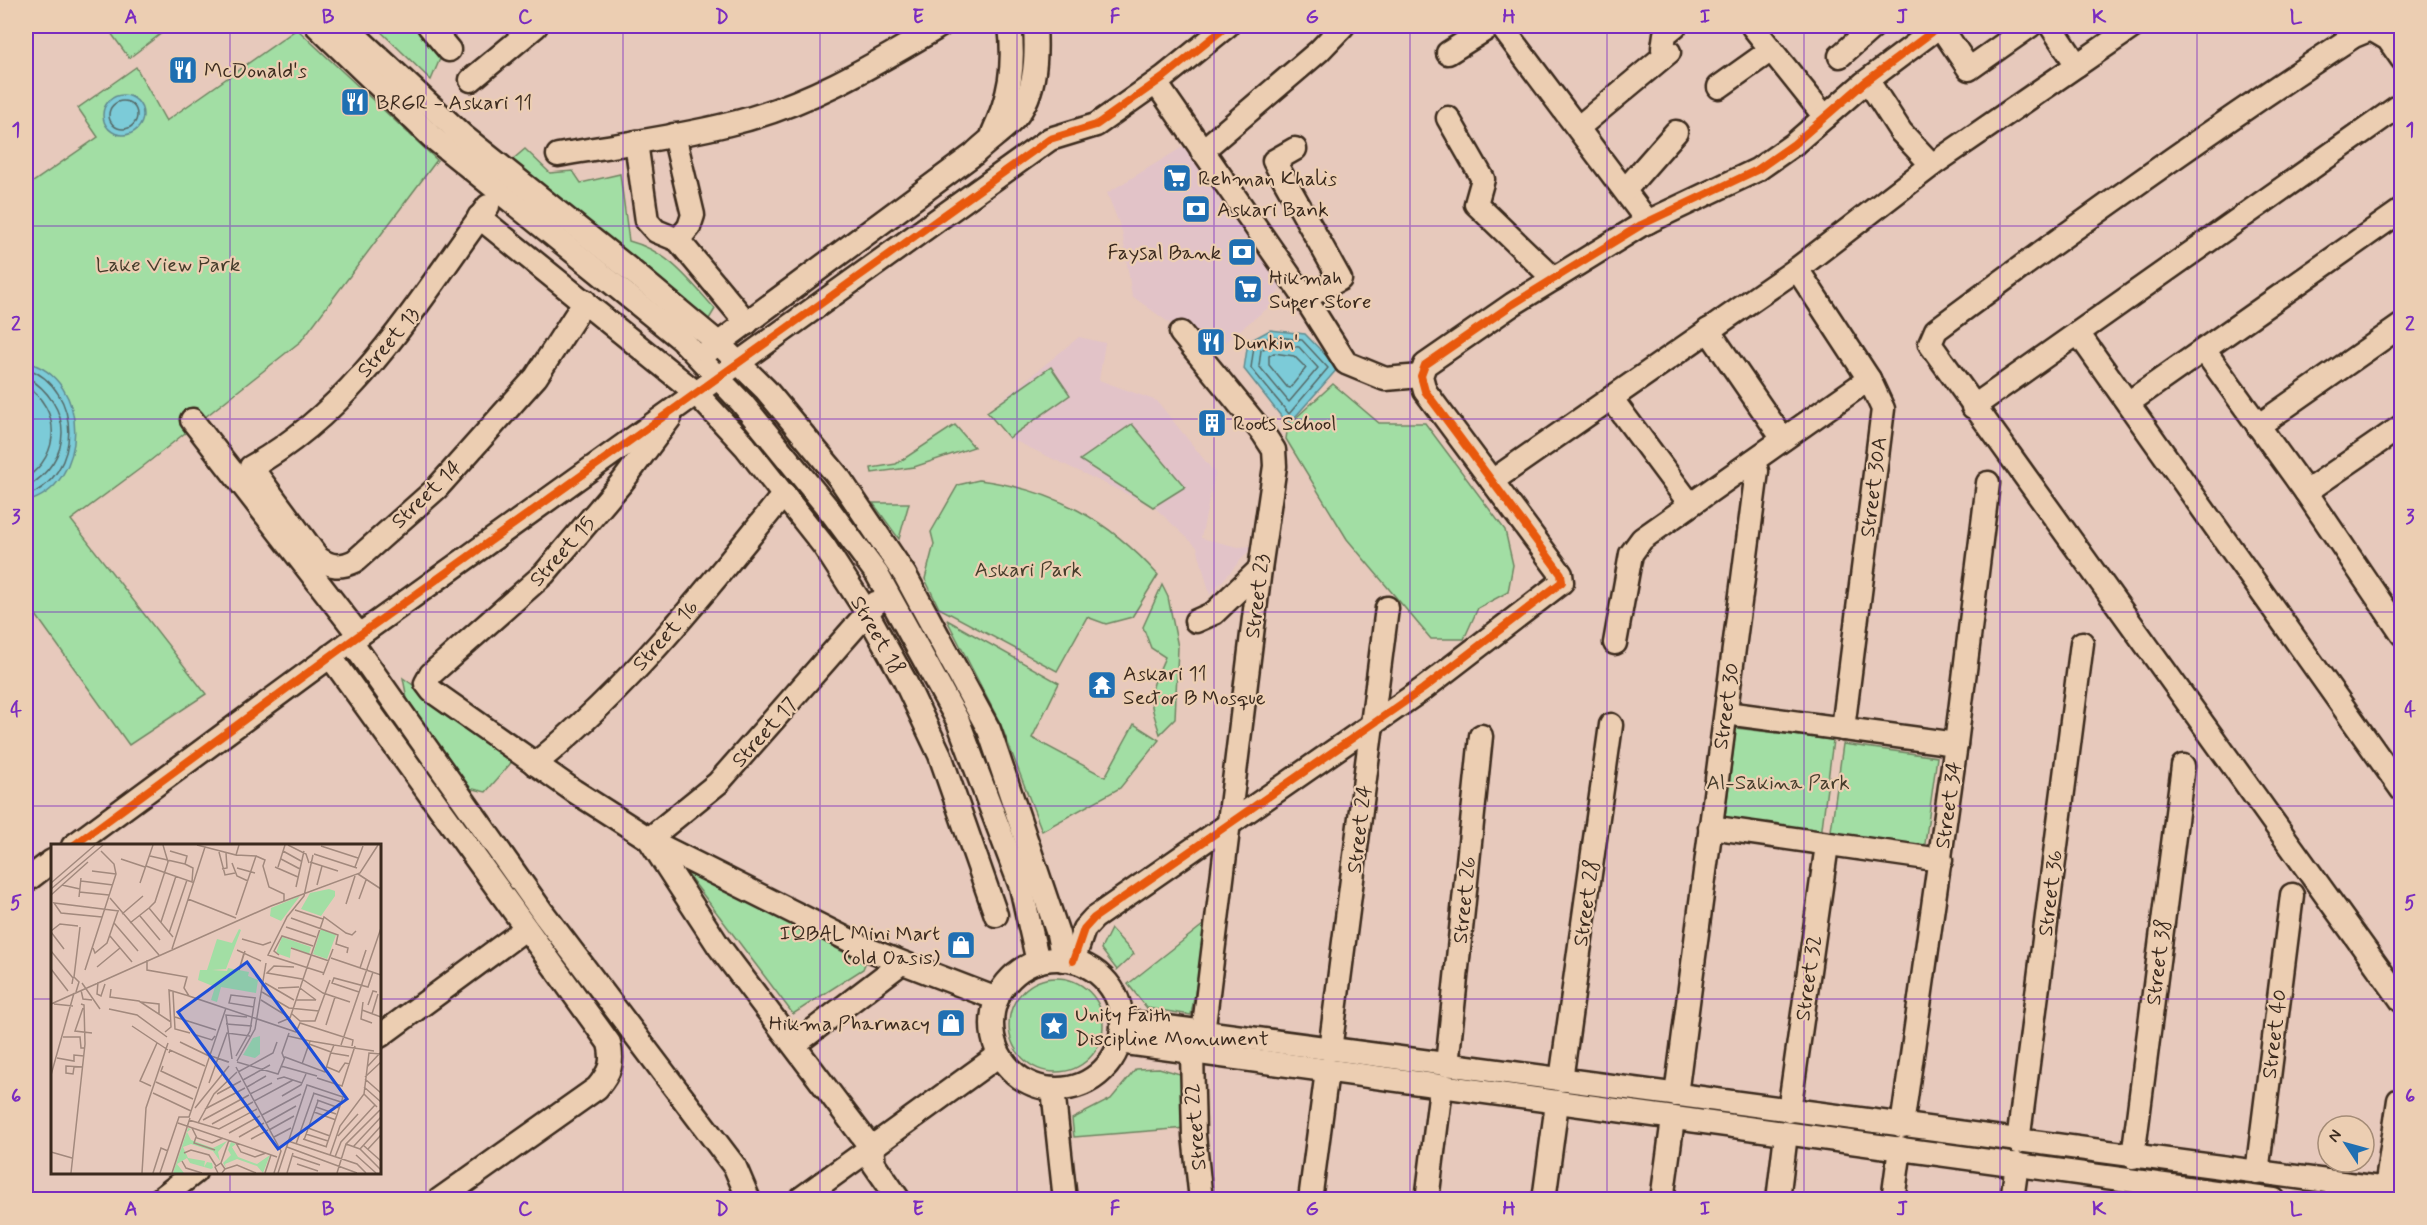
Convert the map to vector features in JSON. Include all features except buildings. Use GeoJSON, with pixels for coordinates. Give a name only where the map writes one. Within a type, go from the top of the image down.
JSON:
{"type":"FeatureCollection","features":[{"type":"Feature","properties":{"kind":"street"},"geometry":{"type":"LineString","coordinates":[[317,26],[432,136],[681,339],[718,377],[796,468],[877,574],[958,721],[1021,887],[1038,962]]}},
{"type":"Feature","properties":{"kind":"street"},"geometry":{"type":"LineString","coordinates":[[345,26],[462,135],[718,343],[766,390],[840,479],[905,575],[989,730],[1068,961]]}},
{"type":"Feature","properties":{"kind":"street"},"geometry":{"type":"LineString","coordinates":[[429,26],[449,50]]}},
{"type":"Feature","properties":{"kind":"street"},"geometry":{"type":"LineString","coordinates":[[471,80],[536,26]]}},
{"type":"Feature","properties":{"kind":"street"},"geometry":{"type":"LineString","coordinates":[[558,155],[731,124],[791,104],[863,72],[940,26]]}},
{"type":"Feature","properties":{"kind":"street"},"geometry":{"type":"LineString","coordinates":[[991,137],[1010,92],[1012,42],[1010,26]]}},
{"type":"Feature","properties":{"kind":"street"},"geometry":{"type":"LineString","coordinates":[[699,358],[974,154],[1010,123],[1022,109],[1029,95],[1034,72],[1035,26]]}},
{"type":"Feature","properties":{"kind":"street"},"geometry":{"type":"LineString","coordinates":[[76,844],[330,656],[688,397],[1050,140],[1096,125],[1156,83],[1227,26]]}},
{"type":"Feature","properties":{"kind":"street"},"geometry":{"type":"LineString","coordinates":[[1202,151],[1318,51],[1343,26]]}},
{"type":"Feature","properties":{"kind":"street"},"geometry":{"type":"LineString","coordinates":[[1448,53],[1491,26]]}},
{"type":"Feature","properties":{"kind":"street"},"geometry":{"type":"LineString","coordinates":[[1501,26],[1648,222]]}},
{"type":"Feature","properties":{"kind":"street"},"geometry":{"type":"LineString","coordinates":[[1579,127],[1669,52],[1662,48],[1665,34],[1674,26]]}},
{"type":"Feature","properties":{"kind":"street"},"geometry":{"type":"LineString","coordinates":[[1753,26],[1825,117]]}},
{"type":"Feature","properties":{"kind":"street"},"geometry":{"type":"LineString","coordinates":[[1840,56],[1874,26]]}},
{"type":"Feature","properties":{"kind":"street"},"geometry":{"type":"LineString","coordinates":[[1068,961],[1084,929],[1094,918],[1423,689],[1562,582],[1561,574],[1425,391],[1421,376],[1425,365],[1554,279],[1648,222],[1757,170],[1794,144],[1868,81],[1940,26],[1969,69],[2030,26]]}},
{"type":"Feature","properties":{"kind":"street"},"geometry":{"type":"LineString","coordinates":[[2051,26],[2076,65]]}},
{"type":"Feature","properties":{"kind":"street"},"geometry":{"type":"LineString","coordinates":[[1492,481],[1797,269],[1932,165],[2134,26]]}},
{"type":"Feature","properties":{"kind":"street"},"geometry":{"type":"LineString","coordinates":[[2402,59],[2388,39],[2372,29],[2354,36],[2228,118],[2112,199],[1936,330],[1930,344],[1973,407],[2402,1001]]}},
{"type":"Feature","properties":{"kind":"street"},"geometry":{"type":"LineString","coordinates":[[1719,87],[1771,50]]}},
{"type":"Feature","properties":{"kind":"street"},"geometry":{"type":"LineString","coordinates":[[1868,81],[1901,132],[1932,165]]}},
{"type":"Feature","properties":{"kind":"street"},"geometry":{"type":"LineString","coordinates":[[1156,83],[1305,298],[1346,363],[1385,379],[1421,376]]}},
{"type":"Feature","properties":{"kind":"street"},"geometry":{"type":"LineString","coordinates":[[1973,407],[2402,105]]}},
{"type":"Feature","properties":{"kind":"street"},"geometry":{"type":"LineString","coordinates":[[1448,118],[1483,179],[1476,204],[1554,279]]}},
{"type":"Feature","properties":{"kind":"street"},"geometry":{"type":"LineString","coordinates":[[1625,190],[1676,132]]}},
{"type":"Feature","properties":{"kind":"street"},"geometry":{"type":"LineString","coordinates":[[674,135],[693,215],[689,226],[678,240]]}},
{"type":"Feature","properties":{"kind":"street"},"geometry":{"type":"LineString","coordinates":[[636,142],[647,221],[656,231],[678,240],[747,323]]}},
{"type":"Feature","properties":{"kind":"street"},"geometry":{"type":"LineString","coordinates":[[1295,149],[1274,160],[1340,279],[1305,298]]}},
{"type":"Feature","properties":{"kind":"street","name":"Street 13"},"geometry":{"type":"LineString","coordinates":[[251,467],[273,454],[306,429],[365,371],[411,316],[498,192]]}},
{"type":"Feature","properties":{"kind":"street"},"geometry":{"type":"LineString","coordinates":[[2128,403],[2402,210]]}},
{"type":"Feature","properties":{"kind":"street","name":"Street 18"},"geometry":{"type":"LineString","coordinates":[[479,218],[585,301],[688,397],[745,446],[824,546],[866,611],[905,681],[940,755],[996,915]]}},
{"type":"Feature","properties":{"kind":"street","name":"Street 30A"},"geometry":{"type":"LineString","coordinates":[[1797,269],[1869,379],[1883,409],[1843,729]]}},
{"type":"Feature","properties":{"kind":"street","name":"Street 14"},"geometry":{"type":"LineString","coordinates":[[251,467],[318,558],[328,565],[343,567],[355,561],[437,488],[536,377],[585,301]]}},
{"type":"Feature","properties":{"kind":"street"},"geometry":{"type":"LineString","coordinates":[[2258,426],[2402,325]]}},
{"type":"Feature","properties":{"kind":"street"},"geometry":{"type":"LineString","coordinates":[[1708,330],[1783,439]]}},
{"type":"Feature","properties":{"kind":"street","name":"Street 23"},"geometry":{"type":"LineString","coordinates":[[1181,333],[1210,365],[1274,450],[1275,466],[1260,570],[1203,1034]]}},
{"type":"Feature","properties":{"kind":"street"},"geometry":{"type":"LineString","coordinates":[[2078,333],[2402,789]]}},
{"type":"Feature","properties":{"kind":"street"},"geometry":{"type":"LineString","coordinates":[[2204,350],[2306,492],[2402,634]]}},
{"type":"Feature","properties":{"kind":"street"},"geometry":{"type":"LineString","coordinates":[[1615,644],[1631,555],[1642,538],[1869,379]]}},
{"type":"Feature","properties":{"kind":"street","name":"Street 15"},"geometry":{"type":"LineString","coordinates":[[535,764],[432,691],[426,683],[431,674],[544,574],[622,481],[688,397]]}},
{"type":"Feature","properties":{"kind":"street"},"geometry":{"type":"LineString","coordinates":[[1611,398],[1690,504]]}},
{"type":"Feature","properties":{"kind":"street"},"geometry":{"type":"LineString","coordinates":[[192,420],[355,638],[543,913],[735,1167],[749,1200]]}},
{"type":"Feature","properties":{"kind":"street"},"geometry":{"type":"LineString","coordinates":[[2306,492],[2402,426]]}},
{"type":"Feature","properties":{"kind":"street","name":"Street 30"},"geometry":{"type":"LineString","coordinates":[[1676,1095],[1757,471],[1753,461]]}},
{"type":"Feature","properties":{"kind":"street","name":"Street 34"},"geometry":{"type":"LineString","coordinates":[[1902,1126],[1941,860],[1988,483]]}},
{"type":"Feature","properties":{"kind":"street","name":"Street 16"},"geometry":{"type":"LineString","coordinates":[[535,764],[570,736],[665,638],[784,494]]}},
{"type":"Feature","properties":{"kind":"street"},"geometry":{"type":"LineString","coordinates":[[1196,621],[1214,613],[1260,570]]}},
{"type":"Feature","properties":{"kind":"street","name":"Street 17"},"geometry":{"type":"LineString","coordinates":[[649,839],[718,783],[801,692],[866,611],[888,594]]}},
{"type":"Feature","properties":{"kind":"street","name":"Street 24"},"geometry":{"type":"LineString","coordinates":[[1310,1200],[1388,608]]}},
{"type":"Feature","properties":{"kind":"street","name":"Street 36"},"geometry":{"type":"LineString","coordinates":[[2012,1200],[2082,643]]}},
{"type":"Feature","properties":{"kind":"street"},"geometry":{"type":"LineString","coordinates":[[330,656],[609,1043],[612,1057],[611,1069],[597,1088],[439,1200]]}},
{"type":"Feature","properties":{"kind":"street"},"geometry":{"type":"LineString","coordinates":[[1726,713],[1956,744]]}},
{"type":"Feature","properties":{"kind":"street","name":"Street 28"},"geometry":{"type":"LineString","coordinates":[[1544,1200],[1611,725]]}},
{"type":"Feature","properties":{"kind":"street","name":"Street 26"},"geometry":{"type":"LineString","coordinates":[[1447,1065],[1481,736]]}},
{"type":"Feature","properties":{"kind":"street"},"geometry":{"type":"LineString","coordinates":[[535,764],[649,839],[838,936],[900,964],[997,999]]}},
{"type":"Feature","properties":{"kind":"street","name":"Street 38"},"geometry":{"type":"LineString","coordinates":[[2130,1179],[2183,766]]}},
{"type":"Feature","properties":{"kind":"street"},"geometry":{"type":"LineString","coordinates":[[1710,828],[1941,860]]}},
{"type":"Feature","properties":{"kind":"street"},"geometry":{"type":"LineString","coordinates":[[649,839],[718,945],[794,1045],[873,1156],[899,1200]]}},
{"type":"Feature","properties":{"kind":"street","name":"Street 32"},"geometry":{"type":"LineString","coordinates":[[1789,1111],[1827,844]]}},
{"type":"Feature","properties":{"kind":"street"},"geometry":{"type":"LineString","coordinates":[[26,881],[51,862]]}},
{"type":"Feature","properties":{"kind":"street","name":"Street 40"},"geometry":{"type":"LineString","coordinates":[[2256,1173],[2292,895]]}},
{"type":"Feature","properties":{"kind":"street"},"geometry":{"type":"LineString","coordinates":[[381,1035],[525,929]]}},
{"type":"Feature","properties":{"kind":"street"},"geometry":{"type":"LineString","coordinates":[[1068,961],[1092,969],[1107,983],[1118,1001],[1120,1032],[1107,1065],[1087,1082],[1070,1088],[1053,1089],[1028,1083],[1003,1060],[992,1027],[997,999],[1014,976],[1038,962],[1068,961]]}},
{"type":"Feature","properties":{"kind":"street"},"geometry":{"type":"LineString","coordinates":[[794,1045],[900,964]]}},
{"type":"Feature","properties":{"kind":"street"},"geometry":{"type":"LineString","coordinates":[[1120,1032],[1203,1034],[1328,1060],[1441,1088],[1641,1091],[1902,1126],[2018,1153],[2072,1172],[2274,1200]]}},
{"type":"Feature","properties":{"kind":"street"},"geometry":{"type":"LineString","coordinates":[[1120,1032],[1192,1054],[1447,1065],[1559,1091],[1638,1114],[1900,1149],[2018,1153],[2077,1149],[2130,1179],[2256,1173],[2394,1190],[2399,1100]]}},
{"type":"Feature","properties":{"kind":"street","name":"Street 22"},"geometry":{"type":"LineString","coordinates":[[1192,1054],[1190,1069],[1194,1135],[1202,1200]]}},
{"type":"Feature","properties":{"kind":"street"},"geometry":{"type":"LineString","coordinates":[[823,1200],[873,1156],[1003,1060]]}},
{"type":"Feature","properties":{"kind":"street"},"geometry":{"type":"LineString","coordinates":[[1427,1200],[1441,1088]]}},
{"type":"Feature","properties":{"kind":"street"},"geometry":{"type":"LineString","coordinates":[[1053,1089],[1060,1198]]}},
{"type":"Feature","properties":{"kind":"street"},"geometry":{"type":"LineString","coordinates":[[1638,1114],[1641,1091]]}},
{"type":"Feature","properties":{"kind":"street"},"geometry":{"type":"LineString","coordinates":[[1662,1200],[1673,1119]]}},
{"type":"Feature","properties":{"kind":"street"},"geometry":{"type":"LineString","coordinates":[[1778,1200],[1786,1134]]}},
{"type":"Feature","properties":{"kind":"street"},"geometry":{"type":"LineString","coordinates":[[1893,1200],[1900,1149]]}},
{"type":"Feature","properties":{"kind":"street"},"geometry":{"type":"LineString","coordinates":[[2072,1172],[2077,1149]]}},
{"type":"Feature","properties":{"kind":"street"},"geometry":{"type":"LineString","coordinates":[[799,1200],[873,1156]]}},
{"type":"Feature","properties":{"kind":"street"},"geometry":{"type":"LineString","coordinates":[[159,1200],[194,1174]]}},
{"type":"Feature","properties":{"kind":"shaded area"},"geometry":{"type":"Polygon","coordinates":[[[1186,145],[1282,286],[1269,307],[1211,353],[1132,296],[1122,231],[1107,193],[1186,145]]]}},
{"type":"Feature","properties":{"kind":"shaded area"},"geometry":{"type":"Polygon","coordinates":[[[1079,337],[1105,343],[1099,380],[1157,401],[1215,473],[1201,538],[1238,547],[1253,546],[1210,595],[1197,547],[1154,507],[1009,438],[987,412],[1079,337]]]}},
{"type":"Feature","properties":{"kind":"green space"},"geometry":{"type":"Polygon","coordinates":[[[106,26],[171,26],[129,58],[106,26]]]}},
{"type":"Feature","properties":{"kind":"green space"},"geometry":{"type":"Polygon","coordinates":[[[375,26],[415,26],[442,54],[431,80],[375,26]]]}},
{"type":"Feature","properties":{"kind":"green space","name":"Lake View Park"},"geometry":{"type":"Polygon","coordinates":[[[297,29],[437,160],[301,341],[141,468],[71,520],[206,694],[129,745],[26,601],[26,187],[98,137],[78,108],[136,67],[166,121],[297,29]]]}},
{"type":"Feature","properties":{"kind":"green space"},"geometry":{"type":"Polygon","coordinates":[[[525,149],[550,173],[573,171],[581,183],[620,174],[629,241],[655,252],[687,277],[715,309],[706,324],[512,160],[525,149]]]}},
{"type":"Feature","properties":{"kind":"green space"},"geometry":{"type":"Polygon","coordinates":[[[1051,367],[1070,395],[1009,438],[987,412],[1051,367]]]}},
{"type":"Feature","properties":{"kind":"green space"},"geometry":{"type":"Polygon","coordinates":[[[1333,384],[1379,423],[1425,423],[1505,530],[1513,565],[1508,592],[1478,608],[1464,639],[1431,639],[1347,539],[1286,439],[1288,425],[1333,384]]]}},
{"type":"Feature","properties":{"kind":"green space"},"geometry":{"type":"Polygon","coordinates":[[[1132,424],[1185,487],[1153,507],[1080,460],[1132,424]]]}},
{"type":"Feature","properties":{"kind":"green space"},"geometry":{"type":"Polygon","coordinates":[[[955,425],[974,447],[914,467],[872,473],[871,468],[896,464],[955,425]]]}},
{"type":"Feature","properties":{"kind":"green space","name":"Askari Park"},"geometry":{"type":"Polygon","coordinates":[[[979,480],[1032,491],[1078,510],[1119,538],[1158,575],[1132,617],[1106,624],[1087,617],[1057,671],[939,608],[925,579],[934,544],[931,532],[958,485],[979,480]]]}},
{"type":"Feature","properties":{"kind":"green space"},"geometry":{"type":"Polygon","coordinates":[[[873,503],[909,503],[899,539],[873,503]]]}},
{"type":"Feature","properties":{"kind":"green space"},"geometry":{"type":"Polygon","coordinates":[[[1162,585],[1168,597],[1178,647],[1175,719],[1160,734],[1151,695],[1165,657],[1151,648],[1143,627],[1162,585]]]}},
{"type":"Feature","properties":{"kind":"green space"},"geometry":{"type":"Polygon","coordinates":[[[947,620],[1059,683],[1032,738],[1105,777],[1134,724],[1159,740],[1120,788],[1042,831],[1001,725],[947,620]]]}},
{"type":"Feature","properties":{"kind":"green space"},"geometry":{"type":"Polygon","coordinates":[[[403,678],[516,757],[486,792],[469,788],[407,699],[403,678]]]}},
{"type":"Feature","properties":{"kind":"green space","name":"Al-Sakina Park"},"geometry":{"type":"Polygon","coordinates":[[[1736,728],[1833,740],[1821,836],[1724,825],[1736,728]]]}},
{"type":"Feature","properties":{"kind":"green space"},"geometry":{"type":"Polygon","coordinates":[[[1843,744],[1937,757],[1924,851],[1830,838],[1843,744]]]}},
{"type":"Feature","properties":{"kind":"green space"},"geometry":{"type":"Polygon","coordinates":[[[686,872],[814,936],[865,964],[863,969],[793,1014],[686,872]]]}},
{"type":"Feature","properties":{"kind":"green space"},"geometry":{"type":"Polygon","coordinates":[[[1208,921],[1191,1015],[1147,1008],[1128,984],[1208,921]]]}},
{"type":"Feature","properties":{"kind":"green space"},"geometry":{"type":"Polygon","coordinates":[[[1111,929],[1134,954],[1117,970],[1101,949],[1111,929]]]}},
{"type":"Feature","properties":{"kind":"green space"},"geometry":{"type":"Polygon","coordinates":[[[1056,978],[1074,981],[1089,992],[1100,1007],[1103,1025],[1100,1043],[1089,1058],[1074,1069],[1056,1072],[1038,1069],[1023,1058],[1012,1043],[1009,1025],[1012,1007],[1023,992],[1038,981],[1056,978]]]}},
{"type":"Feature","properties":{"kind":"green space"},"geometry":{"type":"Polygon","coordinates":[[[1159,1068],[1180,1074],[1186,1128],[1074,1137],[1072,1119],[1111,1099],[1136,1069],[1159,1068]]]}},
{"type":"Feature","properties":{"kind":"water"},"geometry":{"type":"Polygon","coordinates":[[[123,95],[137,101],[143,115],[137,129],[123,135],[109,129],[103,115],[109,101],[123,95]]]}},
{"type":"Feature","properties":{"kind":"water"},"geometry":{"type":"Polygon","coordinates":[[[1270,330],[1305,334],[1338,368],[1288,425],[1244,369],[1248,342],[1270,330]]]}},
{"type":"Feature","properties":{"kind":"water"},"geometry":{"type":"Polygon","coordinates":[[[26,362],[48,372],[63,388],[72,409],[75,432],[72,455],[62,476],[47,492],[26,502],[26,362]]]}},
{"type":"Feature","properties":{"kind":"cycle path"},"geometry":{"type":"LineString","coordinates":[[76,844],[351,641],[1050,139],[1096,125],[1164,77],[1227,26]]}},
{"type":"Feature","properties":{"kind":"cycle path"},"geometry":{"type":"LineString","coordinates":[[1073,961],[1084,929],[1094,918],[1423,689],[1562,582],[1561,574],[1425,391],[1421,376],[1425,365],[1513,304],[1641,225],[1757,170],[1794,144],[1864,83],[1940,26]]}},
{"type":"Feature","properties":{"kind":"place","name":"McDonald's"},"geometry":{"type":"Point","coordinates":[183,70]}},
{"type":"Feature","properties":{"kind":"place","name":"BRGR - Askari 11"},"geometry":{"type":"Point","coordinates":[355,102]}},
{"type":"Feature","properties":{"kind":"place","name":"Rehman Khalis"},"geometry":{"type":"Point","coordinates":[1177,178]}},
{"type":"Feature","properties":{"kind":"place","name":"Askari Bank"},"geometry":{"type":"Point","coordinates":[1196,209]}},
{"type":"Feature","properties":{"kind":"place","name":"Faysal Bank"},"geometry":{"type":"Point","coordinates":[1242,252]}},
{"type":"Feature","properties":{"kind":"place","name":"Hikmah Super Store"},"geometry":{"type":"Point","coordinates":[1248,289]}},
{"type":"Feature","properties":{"kind":"place","name":"Dunkin'"},"geometry":{"type":"Point","coordinates":[1211,342]}},
{"type":"Feature","properties":{"kind":"place","name":"Roots School"},"geometry":{"type":"Point","coordinates":[1212,423]}},
{"type":"Feature","properties":{"kind":"place","name":"Askari 11 Sector B Mosque"},"geometry":{"type":"Point","coordinates":[1102,685]}},
{"type":"Feature","properties":{"kind":"place","name":"IQBAL Mini Mart (old Oasis)"},"geometry":{"type":"Point","coordinates":[961,945]}},
{"type":"Feature","properties":{"kind":"place","name":"Hikma Pharmacy"},"geometry":{"type":"Point","coordinates":[951,1023]}},
{"type":"Feature","properties":{"kind":"place","name":"Unity Faith Discipline Monument"},"geometry":{"type":"Point","coordinates":[1054,1026]}}]}
